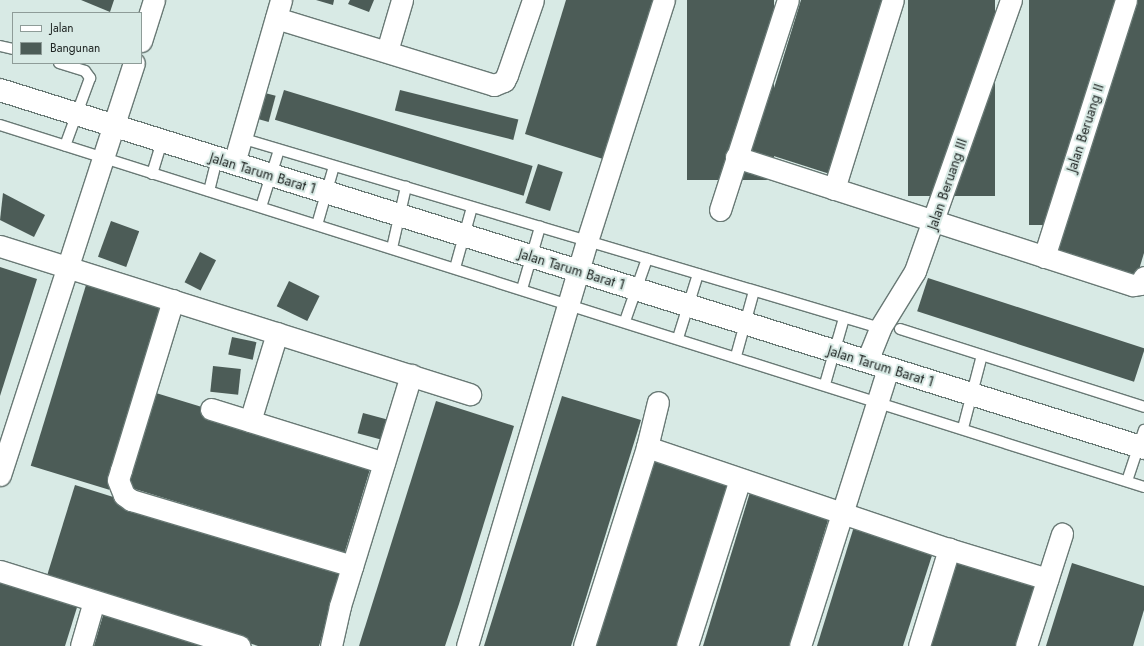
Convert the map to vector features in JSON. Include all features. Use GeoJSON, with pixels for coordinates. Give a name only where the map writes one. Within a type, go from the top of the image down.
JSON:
{"type":"FeatureCollection","features":[{"type":"Feature","properties":{"kind":"street"},"geometry":{"type":"LineString","coordinates":[[142,38],[154,0]]}},
{"type":"Feature","properties":{"kind":"street"},"geometry":{"type":"LineString","coordinates":[[387,51],[402,0]]}},
{"type":"Feature","properties":{"kind":"street"},"geometry":{"type":"LineString","coordinates":[[226,161],[241,138],[278,9],[387,51],[486,84],[499,84],[507,75],[533,0]]}},
{"type":"Feature","properties":{"kind":"street"},"geometry":{"type":"LineString","coordinates":[[467,646],[568,303],[664,0]]}},
{"type":"Feature","properties":{"kind":"street"},"geometry":{"type":"LineString","coordinates":[[720,210],[788,0]]}},
{"type":"Feature","properties":{"kind":"street"},"geometry":{"type":"LineString","coordinates":[[834,190],[893,0]]}},
{"type":"Feature","properties":{"kind":"street","name":"Jalan Beruang III"},"geometry":{"type":"LineString","coordinates":[[867,361],[890,329],[935,222],[1011,0]]}},
{"type":"Feature","properties":{"kind":"street","name":"Jalan Beruang II"},"geometry":{"type":"LineString","coordinates":[[1044,257],[1126,0]]}},
{"type":"Feature","properties":{"kind":"street"},"geometry":{"type":"LineString","coordinates":[[0,476],[134,64]]}},
{"type":"Feature","properties":{"kind":"street","name":"Jalan Tarum Barat 1"},"geometry":{"type":"LineString","coordinates":[[0,90],[972,394],[1142,441]]}},
{"type":"Feature","properties":{"kind":"street"},"geometry":{"type":"LineString","coordinates":[[736,157],[834,190],[1133,285],[1140,284],[1144,277]]}},
{"type":"Feature","properties":{"kind":"street"},"geometry":{"type":"LineString","coordinates":[[0,246],[470,394]]}},
{"type":"Feature","properties":{"kind":"street"},"geometry":{"type":"LineString","coordinates":[[173,300],[118,480],[124,495],[131,500],[352,566]]}},
{"type":"Feature","properties":{"kind":"street"},"geometry":{"type":"LineString","coordinates":[[250,422],[277,333]]}},
{"type":"Feature","properties":{"kind":"street"},"geometry":{"type":"LineString","coordinates":[[800,646],[888,368]]}},
{"type":"Feature","properties":{"kind":"street"},"geometry":{"type":"LineString","coordinates":[[331,646],[352,566],[411,375]]}},
{"type":"Feature","properties":{"kind":"street"},"geometry":{"type":"LineString","coordinates":[[584,646],[647,447],[658,402]]}},
{"type":"Feature","properties":{"kind":"street"},"geometry":{"type":"LineString","coordinates":[[211,409],[384,464]]}},
{"type":"Feature","properties":{"kind":"street"},"geometry":{"type":"LineString","coordinates":[[647,447],[842,512],[949,550],[1048,579]]}},
{"type":"Feature","properties":{"kind":"street"},"geometry":{"type":"LineString","coordinates":[[687,646],[740,479]]}},
{"type":"Feature","properties":{"kind":"street"},"geometry":{"type":"LineString","coordinates":[[1026,646],[1062,534]]}},
{"type":"Feature","properties":{"kind":"street"},"geometry":{"type":"LineString","coordinates":[[919,646],[949,550]]}},
{"type":"Feature","properties":{"kind":"street"},"geometry":{"type":"LineString","coordinates":[[0,571],[240,646]]}},
{"type":"Feature","properties":{"kind":"street"},"geometry":{"type":"LineString","coordinates":[[81,646],[94,600]]}},
{"type":"Feature","properties":{"kind":"lane"},"geometry":{"type":"LineString","coordinates":[[0,46],[12,49]]}},
{"type":"Feature","properties":{"kind":"lane"},"geometry":{"type":"LineString","coordinates":[[62,64],[89,74],[77,115],[65,146]]}},
{"type":"Feature","properties":{"kind":"lane"},"geometry":{"type":"LineString","coordinates":[[0,125],[152,174],[878,400],[1144,487]]}},
{"type":"Feature","properties":{"kind":"lane"},"geometry":{"type":"LineString","coordinates":[[241,138],[844,318],[890,329],[982,355],[1144,407]]}},
{"type":"Feature","properties":{"kind":"lane"},"geometry":{"type":"LineString","coordinates":[[152,174],[162,141]]}},
{"type":"Feature","properties":{"kind":"lane"},"geometry":{"type":"LineString","coordinates":[[261,207],[279,150]]}},
{"type":"Feature","properties":{"kind":"lane"},"geometry":{"type":"LineString","coordinates":[[209,191],[226,161]]}},
{"type":"Feature","properties":{"kind":"lane"},"geometry":{"type":"LineString","coordinates":[[317,225],[334,166]]}},
{"type":"Feature","properties":{"kind":"lane"},"geometry":{"type":"LineString","coordinates":[[392,248],[401,216],[406,187]]}},
{"type":"Feature","properties":{"kind":"lane"},"geometry":{"type":"LineString","coordinates":[[455,268],[472,207]]}},
{"type":"Feature","properties":{"kind":"lane"},"geometry":{"type":"LineString","coordinates":[[522,289],[540,227]]}},
{"type":"Feature","properties":{"kind":"lane"},"geometry":{"type":"LineString","coordinates":[[625,321],[647,259]]}},
{"type":"Feature","properties":{"kind":"lane"},"geometry":{"type":"LineString","coordinates":[[678,338],[698,274]]}},
{"type":"Feature","properties":{"kind":"lane"},"geometry":{"type":"LineString","coordinates":[[736,356],[754,291]]}},
{"type":"Feature","properties":{"kind":"lane"},"geometry":{"type":"LineString","coordinates":[[825,384],[844,318]]}},
{"type":"Feature","properties":{"kind":"lane"},"geometry":{"type":"LineString","coordinates":[[963,428],[982,355]]}},
{"type":"Feature","properties":{"kind":"lane"},"geometry":{"type":"LineString","coordinates":[[1127,481],[1142,441]]}},
{"type":"Feature","properties":{"kind":"building"},"geometry":{"type":"Polygon","coordinates":[[[81,0],[114,0],[110,12],[81,0]]]}},
{"type":"Feature","properties":{"kind":"building"},"geometry":{"type":"Polygon","coordinates":[[[316,0],[334,0],[333,5],[316,0]]]}},
{"type":"Feature","properties":{"kind":"building"},"geometry":{"type":"Polygon","coordinates":[[[350,0],[374,0],[369,12],[348,4],[350,0]]]}},
{"type":"Feature","properties":{"kind":"building"},"geometry":{"type":"Polygon","coordinates":[[[566,0],[653,0],[603,159],[525,134],[566,0]]]}},
{"type":"Feature","properties":{"kind":"building"},"geometry":{"type":"Polygon","coordinates":[[[687,0],[774,0],[774,180],[687,180],[687,0]]]}},
{"type":"Feature","properties":{"kind":"building"},"geometry":{"type":"Polygon","coordinates":[[[801,0],[888,0],[833,175],[755,150],[801,0]]]}},
{"type":"Feature","properties":{"kind":"building"},"geometry":{"type":"Polygon","coordinates":[[[908,0],[995,0],[995,196],[908,196],[908,0]]]}},
{"type":"Feature","properties":{"kind":"building"},"geometry":{"type":"Polygon","coordinates":[[[1029,0],[1116,0],[1116,225],[1029,225],[1029,0]]]}},
{"type":"Feature","properties":{"kind":"building"},"geometry":{"type":"Polygon","coordinates":[[[1136,0],[1144,0],[1144,253],[1135,283],[1056,258],[1136,0]]]}},
{"type":"Feature","properties":{"kind":"building"},"geometry":{"type":"Polygon","coordinates":[[[284,90],[533,166],[524,196],[275,120],[284,90]]]}},
{"type":"Feature","properties":{"kind":"building"},"geometry":{"type":"Polygon","coordinates":[[[400,90],[518,120],[513,140],[395,110],[400,90]]]}},
{"type":"Feature","properties":{"kind":"building"},"geometry":{"type":"Polygon","coordinates":[[[265,93],[276,96],[269,122],[258,119],[265,93]]]}},
{"type":"Feature","properties":{"kind":"building"},"geometry":{"type":"Polygon","coordinates":[[[538,164],[563,172],[550,211],[525,203],[538,164]]]}},
{"type":"Feature","properties":{"kind":"building"},"geometry":{"type":"Polygon","coordinates":[[[3,193],[45,215],[34,237],[0,220],[3,193]]]}},
{"type":"Feature","properties":{"kind":"building"},"geometry":{"type":"Polygon","coordinates":[[[111,221],[139,231],[126,267],[98,257],[111,221]]]}},
{"type":"Feature","properties":{"kind":"building"},"geometry":{"type":"Polygon","coordinates":[[[200,252],[216,260],[201,290],[185,282],[200,252]]]}},
{"type":"Feature","properties":{"kind":"building"},"geometry":{"type":"Polygon","coordinates":[[[0,267],[37,279],[0,396],[0,267]]]}},
{"type":"Feature","properties":{"kind":"building"},"geometry":{"type":"Polygon","coordinates":[[[928,278],[1144,348],[1134,382],[917,311],[928,278]]]}},
{"type":"Feature","properties":{"kind":"building"},"geometry":{"type":"Polygon","coordinates":[[[289,281],[320,296],[307,321],[277,306],[289,281]]]}},
{"type":"Feature","properties":{"kind":"building"},"geometry":{"type":"Polygon","coordinates":[[[86,285],[164,309],[109,490],[31,466],[86,285]]]}},
{"type":"Feature","properties":{"kind":"building"},"geometry":{"type":"Polygon","coordinates":[[[232,337],[256,342],[253,360],[228,355],[232,337]]]}},
{"type":"Feature","properties":{"kind":"building"},"geometry":{"type":"Polygon","coordinates":[[[213,366],[241,369],[238,395],[210,392],[213,366]]]}},
{"type":"Feature","properties":{"kind":"building"},"geometry":{"type":"Polygon","coordinates":[[[156,393],[373,459],[344,553],[127,487],[156,393]]]}},
{"type":"Feature","properties":{"kind":"building"},"geometry":{"type":"Polygon","coordinates":[[[562,396],[641,420],[571,646],[484,646],[562,396]]]}},
{"type":"Feature","properties":{"kind":"building"},"geometry":{"type":"Polygon","coordinates":[[[436,401],[514,426],[459,604],[445,646],[359,646],[436,401]]]}},
{"type":"Feature","properties":{"kind":"building"},"geometry":{"type":"Polygon","coordinates":[[[363,413],[390,420],[385,441],[358,433],[363,413]]]}},
{"type":"Feature","properties":{"kind":"building"},"geometry":{"type":"Polygon","coordinates":[[[655,456],[734,482],[681,646],[594,645],[655,456]]]}},
{"type":"Feature","properties":{"kind":"building"},"geometry":{"type":"Polygon","coordinates":[[[75,485],[343,569],[319,646],[258,646],[46,579],[75,485]]]}},
{"type":"Feature","properties":{"kind":"building"},"geometry":{"type":"Polygon","coordinates":[[[751,489],[830,514],[789,646],[703,646],[751,489]]]}},
{"type":"Feature","properties":{"kind":"building"},"geometry":{"type":"Polygon","coordinates":[[[856,520],[935,546],[903,646],[817,646],[856,520]]]}},
{"type":"Feature","properties":{"kind":"building"},"geometry":{"type":"Polygon","coordinates":[[[959,555],[1037,580],[1016,646],[930,646],[959,555]]]}},
{"type":"Feature","properties":{"kind":"building"},"geometry":{"type":"Polygon","coordinates":[[[1072,563],[1144,586],[1144,610],[1133,646],[1046,646],[1072,563]]]}},
{"type":"Feature","properties":{"kind":"building"},"geometry":{"type":"Polygon","coordinates":[[[0,578],[79,601],[65,646],[0,646],[0,578]]]}},
{"type":"Feature","properties":{"kind":"building"},"geometry":{"type":"Polygon","coordinates":[[[104,612],[211,646],[94,646],[104,612]]]}}]}
